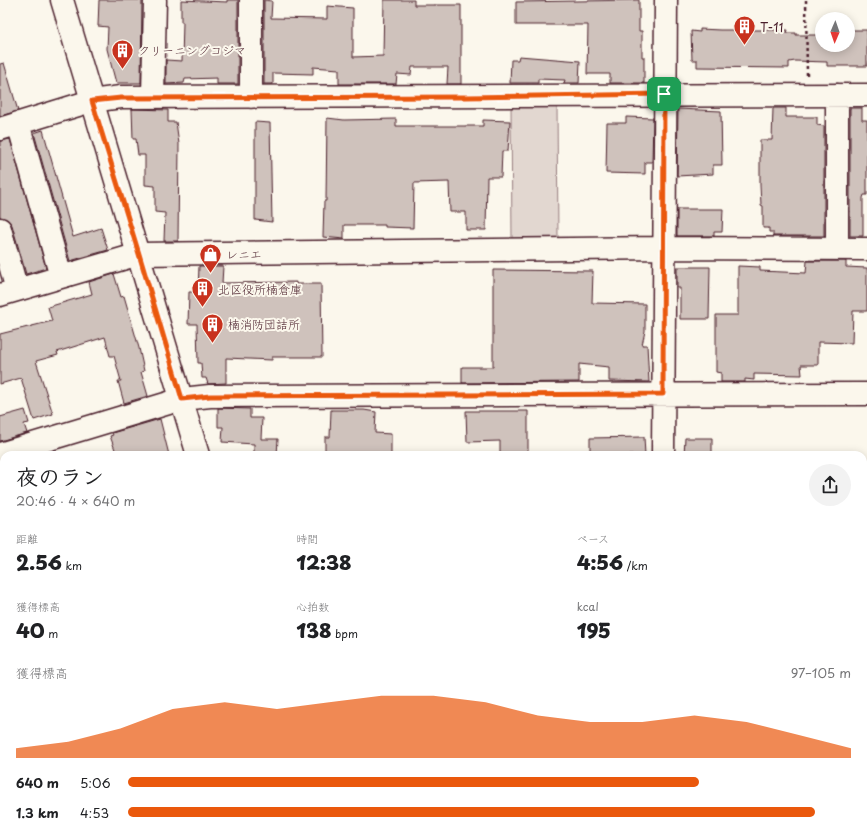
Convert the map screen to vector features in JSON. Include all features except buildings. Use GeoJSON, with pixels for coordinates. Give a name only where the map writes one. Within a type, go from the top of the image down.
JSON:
{"type":"FeatureCollection","features":[{"type":"Feature","properties":{"kind":"street"},"geometry":{"type":"LineString","coordinates":[[62,0],[197,451]]}},
{"type":"Feature","properties":{"kind":"street"},"geometry":{"type":"LineString","coordinates":[[153,98],[155,0]]}},
{"type":"Feature","properties":{"kind":"street"},"geometry":{"type":"LineString","coordinates":[[251,0],[251,97]]}},
{"type":"Feature","properties":{"kind":"street"},"geometry":{"type":"LineString","coordinates":[[663,451],[664,94],[666,0]]}},
{"type":"Feature","properties":{"kind":"street"},"geometry":{"type":"LineString","coordinates":[[62,277],[9,126],[92,101],[121,98],[867,94]]}},
{"type":"Feature","properties":{"kind":"street"},"geometry":{"type":"LineString","coordinates":[[837,95],[837,249]]}},
{"type":"Feature","properties":{"kind":"street"},"geometry":{"type":"LineString","coordinates":[[0,229],[8,292],[139,254],[663,248],[867,249]]}},
{"type":"Feature","properties":{"kind":"street"},"geometry":{"type":"LineString","coordinates":[[10,451],[182,399],[210,396],[867,394]]}},
{"type":"Feature","properties":{"kind":"path"},"geometry":{"type":"LineString","coordinates":[[806,0],[808,94]]}},
{"type":"Feature","properties":{"kind":"shaded area"},"geometry":{"type":"Polygon","coordinates":[[[511,105],[557,105],[558,240],[512,240],[511,105]]]}},
{"type":"Feature","properties":{"kind":"place","name":"T-11"},"geometry":{"type":"Point","coordinates":[744,46]}},
{"type":"Feature","properties":{"kind":"place","name":"クリーニングコジマ"},"geometry":{"type":"Point","coordinates":[122,70]}},
{"type":"Feature","properties":{"kind":"place","name":"レニエ"},"geometry":{"type":"Point","coordinates":[211,274]}},
{"type":"Feature","properties":{"kind":"place","name":"北区役所楠倉庫"},"geometry":{"type":"Point","coordinates":[203,308]}},
{"type":"Feature","properties":{"kind":"place","name":"楠消防団詰所"},"geometry":{"type":"Point","coordinates":[212,344]}},
{"type":"Feature","properties":{"kind":"route"},"geometry":{"type":"LineString","coordinates":[[664,94],[663,394],[210,396],[182,399],[92,101],[121,98],[466,97],[664,94]]}}]}
